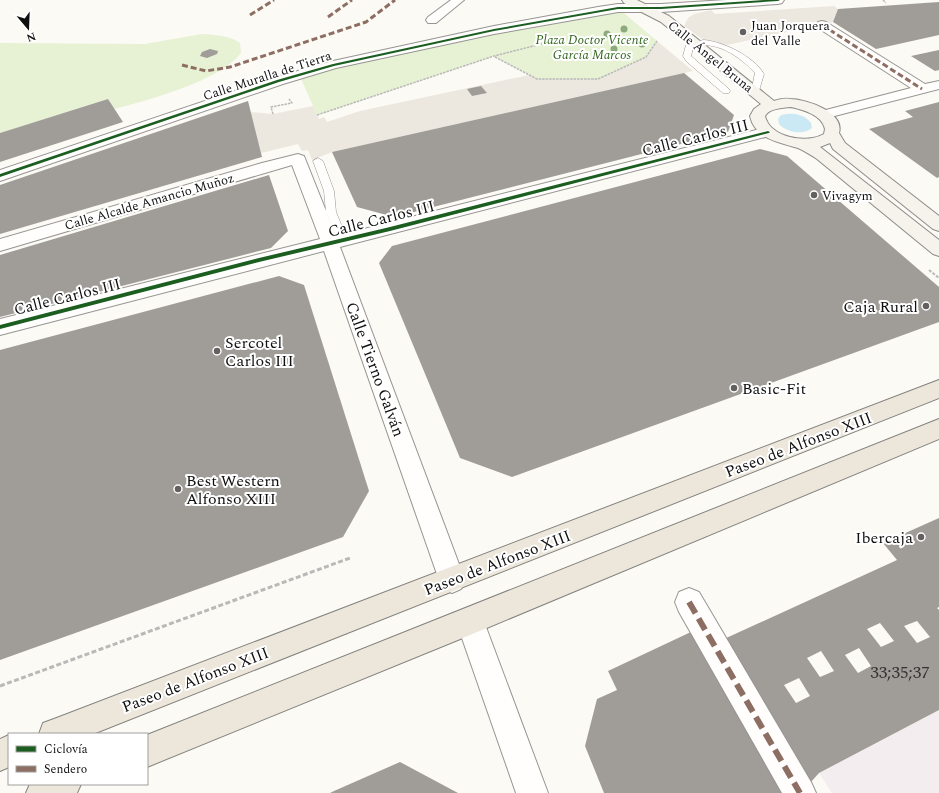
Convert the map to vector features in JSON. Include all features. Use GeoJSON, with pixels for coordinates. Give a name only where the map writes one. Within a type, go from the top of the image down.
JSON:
{"type":"FeatureCollection","features":[{"type":"Feature","properties":{"kind":"main road","name":"Paseo de Alfonso XIII"},"geometry":{"type":"LineString","coordinates":[[57,733],[939,389]]}},
{"type":"Feature","properties":{"kind":"main road"},"geometry":{"type":"LineString","coordinates":[[148,751],[470,621],[939,429]]}},
{"type":"Feature","properties":{"kind":"main road"},"geometry":{"type":"LineString","coordinates":[[42,793],[62,785]]}},
{"type":"Feature","properties":{"kind":"street"},"geometry":{"type":"LineString","coordinates":[[432,20],[458,0]]}},
{"type":"Feature","properties":{"kind":"street","name":"Calle Ángel Bruna"},"geometry":{"type":"LineString","coordinates":[[628,0],[660,16],[675,27],[771,105]]}},
{"type":"Feature","properties":{"kind":"street","name":"Calle Muralla de Tierra"},"geometry":{"type":"LineString","coordinates":[[0,176],[278,81],[333,65],[494,30],[618,8],[778,0]]}},
{"type":"Feature","properties":{"kind":"street"},"geometry":{"type":"LineString","coordinates":[[675,27],[689,13],[711,4]]}},
{"type":"Feature","properties":{"kind":"street"},"geometry":{"type":"LineString","coordinates":[[822,25],[922,89]]}},
{"type":"Feature","properties":{"kind":"street"},"geometry":{"type":"LineString","coordinates":[[824,115],[939,85]]}},
{"type":"Feature","properties":{"kind":"street"},"geometry":{"type":"LineString","coordinates":[[939,225],[839,146],[832,133],[830,122],[824,115],[798,104],[784,103],[771,105],[760,111],[758,118],[760,125],[768,132],[778,138],[811,148],[823,156],[939,250]]}},
{"type":"Feature","properties":{"kind":"street","name":"Calle Carlos III"},"geometry":{"type":"LineString","coordinates":[[0,327],[251,262],[336,242],[768,132]]}},
{"type":"Feature","properties":{"kind":"street"},"geometry":{"type":"LineString","coordinates":[[797,143],[820,142],[828,138],[832,133]]}},
{"type":"Feature","properties":{"kind":"street","name":"Calle Tierno Galván"},"geometry":{"type":"LineString","coordinates":[[298,159],[336,242],[452,580]]}},
{"type":"Feature","properties":{"kind":"street","name":"Calle Alcalde Amancio Muñoz"},"geometry":{"type":"LineString","coordinates":[[0,245],[261,168],[298,159]]}},
{"type":"Feature","properties":{"kind":"street"},"geometry":{"type":"LineString","coordinates":[[689,602],[800,793]]}},
{"type":"Feature","properties":{"kind":"street"},"geometry":{"type":"LineString","coordinates":[[470,621],[532,793]]}},
{"type":"Feature","properties":{"kind":"lane"},"geometry":{"type":"LineString","coordinates":[[697,44],[692,45],[688,49],[687,56],[726,91]]}},
{"type":"Feature","properties":{"kind":"lane"},"geometry":{"type":"LineString","coordinates":[[318,161],[329,191],[336,242]]}},
{"type":"Feature","properties":{"kind":"path"},"geometry":{"type":"LineString","coordinates":[[883,0],[886,3]]}},
{"type":"Feature","properties":{"kind":"path"},"geometry":{"type":"LineString","coordinates":[[317,115],[494,56],[553,41]]}},
{"type":"Feature","properties":{"kind":"path"},"geometry":{"type":"LineString","coordinates":[[494,56],[537,80],[598,79],[646,57],[657,41]]}},
{"type":"Feature","properties":{"kind":"path"},"geometry":{"type":"LineString","coordinates":[[0,686],[350,558]]}},
{"type":"Feature","properties":{"kind":"shaded area"},"geometry":{"type":"Polygon","coordinates":[[[834,6],[838,9],[833,22],[727,45],[702,39],[684,26],[688,18],[694,14],[711,10],[715,14],[834,6]]]}},
{"type":"Feature","properties":{"kind":"shaded area","name":"Plaza Doctor Vicente García Marcos"},"geometry":{"type":"Polygon","coordinates":[[[657,41],[693,71],[332,152],[312,160],[308,150],[302,151],[298,144],[261,153],[250,112],[273,114],[313,106],[319,119],[324,117],[327,122],[360,111],[529,75],[537,79],[598,79],[646,57],[657,41]]]}},
{"type":"Feature","properties":{"kind":"shaded area"},"geometry":{"type":"Polygon","coordinates":[[[939,710],[939,793],[832,793],[819,773],[939,710]]]}},
{"type":"Feature","properties":{"kind":"green space","name":"Plaza Doctor Vicente García Marcos"},"geometry":{"type":"Polygon","coordinates":[[[618,8],[657,41],[646,57],[598,79],[537,79],[494,56],[317,115],[299,74],[618,8]]]}},
{"type":"Feature","properties":{"kind":"green space"},"geometry":{"type":"Polygon","coordinates":[[[202,34],[231,38],[240,43],[241,53],[231,63],[201,81],[164,95],[114,109],[108,99],[0,133],[0,43],[145,44],[202,34]]]}},
{"type":"Feature","properties":{"kind":"water"},"geometry":{"type":"Polygon","coordinates":[[[797,114],[803,116],[809,120],[812,128],[804,132],[795,132],[782,127],[779,124],[778,119],[781,115],[797,114]]]}},
{"type":"Feature","properties":{"kind":"building"},"geometry":{"type":"Polygon","coordinates":[[[939,2],[939,35],[876,49],[833,22],[838,9],[939,2]]]}},
{"type":"Feature","properties":{"kind":"building"},"geometry":{"type":"Polygon","coordinates":[[[210,49],[218,51],[217,54],[207,58],[200,56],[202,52],[210,49]]]}},
{"type":"Feature","properties":{"kind":"building"},"geometry":{"type":"Polygon","coordinates":[[[939,50],[939,70],[935,71],[911,56],[939,50]]]}},
{"type":"Feature","properties":{"kind":"building"},"geometry":{"type":"Polygon","coordinates":[[[684,73],[734,115],[728,132],[394,217],[357,207],[332,152],[684,73]]]}},
{"type":"Feature","properties":{"kind":"building"},"geometry":{"type":"Polygon","coordinates":[[[481,86],[487,93],[472,96],[467,89],[481,86]]]}},
{"type":"Feature","properties":{"kind":"building"},"geometry":{"type":"Polygon","coordinates":[[[108,99],[123,122],[0,162],[0,133],[108,99]]]}},
{"type":"Feature","properties":{"kind":"building"},"geometry":{"type":"Polygon","coordinates":[[[248,101],[262,157],[0,234],[0,185],[248,101]]]}},
{"type":"Feature","properties":{"kind":"building"},"geometry":{"type":"Polygon","coordinates":[[[939,102],[939,177],[937,178],[869,129],[913,117],[905,111],[939,102]]]}},
{"type":"Feature","properties":{"kind":"building"},"geometry":{"type":"Polygon","coordinates":[[[760,149],[787,156],[939,287],[939,322],[512,477],[460,458],[379,263],[392,246],[760,149]]]}},
{"type":"Feature","properties":{"kind":"building"},"geometry":{"type":"Polygon","coordinates":[[[269,175],[288,231],[271,248],[0,317],[0,255],[269,175]]]}},
{"type":"Feature","properties":{"kind":"building"},"geometry":{"type":"Polygon","coordinates":[[[279,276],[304,285],[369,491],[343,537],[0,660],[0,350],[279,276]]]}},
{"type":"Feature","properties":{"kind":"building"},"geometry":{"type":"Polygon","coordinates":[[[939,518],[939,607],[937,608],[939,610],[939,710],[819,773],[810,783],[724,639],[897,560],[883,543],[939,518]],[[917,621],[904,626],[917,643],[930,637],[917,621]],[[880,623],[867,629],[881,647],[894,641],[880,623]],[[859,648],[845,655],[858,673],[871,666],[859,648]],[[821,651],[807,658],[820,677],[834,671],[821,651]],[[799,678],[784,685],[796,703],[810,696],[799,678]]]}},
{"type":"Feature","properties":{"kind":"building"},"geometry":{"type":"Polygon","coordinates":[[[693,631],[785,793],[604,793],[585,746],[597,699],[617,690],[608,671],[693,631]]]}},
{"type":"Feature","properties":{"kind":"building"},"geometry":{"type":"Polygon","coordinates":[[[400,762],[458,793],[330,793],[334,791],[400,762]]]}},
{"type":"Feature","properties":{"kind":"marked path"},"geometry":{"type":"LineString","coordinates":[[250,15],[274,0]]}},
{"type":"Feature","properties":{"kind":"marked path"},"geometry":{"type":"LineString","coordinates":[[328,17],[352,0]]}},
{"type":"Feature","properties":{"kind":"marked path"},"geometry":{"type":"LineString","coordinates":[[182,65],[206,71],[230,67],[366,22],[395,0]]}},
{"type":"Feature","properties":{"kind":"marked path"},"geometry":{"type":"LineString","coordinates":[[822,25],[922,89]]}},
{"type":"Feature","properties":{"kind":"marked path"},"geometry":{"type":"LineString","coordinates":[[689,602],[800,793]]}},
{"type":"Feature","properties":{"kind":"cycle path"},"geometry":{"type":"LineString","coordinates":[[0,176],[278,81],[333,65],[494,30],[618,8],[661,8],[778,0]]}},
{"type":"Feature","properties":{"kind":"cycle path"},"geometry":{"type":"LineString","coordinates":[[0,327],[259,260],[390,229],[768,132]]}},
{"type":"Feature","properties":{"kind":"place","name":"Juan Jorquera del Valle"},"geometry":{"type":"Point","coordinates":[743,32]}},
{"type":"Feature","properties":{"kind":"place","name":"Vivagym"},"geometry":{"type":"Point","coordinates":[814,195]}},
{"type":"Feature","properties":{"kind":"place","name":"Caja Rural"},"geometry":{"type":"Point","coordinates":[926,306]}},
{"type":"Feature","properties":{"kind":"place","name":"Sercotel Carlos III"},"geometry":{"type":"Point","coordinates":[217,351]}},
{"type":"Feature","properties":{"kind":"place","name":"Basic-Fit"},"geometry":{"type":"Point","coordinates":[734,388]}},
{"type":"Feature","properties":{"kind":"place","name":"Best Western Alfonso XIII"},"geometry":{"type":"Point","coordinates":[178,489]}},
{"type":"Feature","properties":{"kind":"place","name":"Ibercaja"},"geometry":{"type":"Point","coordinates":[921,537]}}]}
